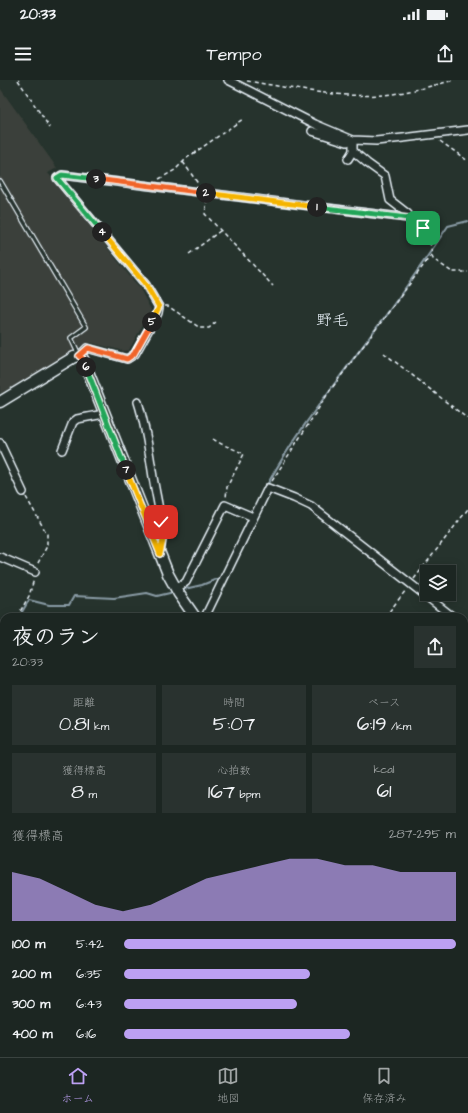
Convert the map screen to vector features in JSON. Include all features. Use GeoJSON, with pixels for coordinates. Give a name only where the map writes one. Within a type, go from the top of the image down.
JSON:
{"type":"FeatureCollection","features":[{"type":"Feature","properties":{"kind":"street"},"geometry":{"type":"LineString","coordinates":[[0,402],[74,357],[79,356],[88,348],[127,359],[134,354],[158,313],[159,307],[146,285],[57,178],[62,175],[408,218],[408,214],[390,200],[385,176],[367,164],[353,145],[228,80]]}},
{"type":"Feature","properties":{"kind":"street"},"geometry":{"type":"LineString","coordinates":[[312,131],[353,145],[468,130]]}},
{"type":"Feature","properties":{"kind":"street"},"geometry":{"type":"LineString","coordinates":[[348,159],[353,145]]}},
{"type":"Feature","properties":{"kind":"street"},"geometry":{"type":"LineString","coordinates":[[79,356],[83,359],[160,554],[176,589],[192,613]]}},
{"type":"Feature","properties":{"kind":"street"},"geometry":{"type":"LineString","coordinates":[[138,402],[146,429],[161,522],[163,540],[160,554]]}},
{"type":"Feature","properties":{"kind":"street"},"geometry":{"type":"LineString","coordinates":[[62,450],[74,422],[77,419],[104,414]]}},
{"type":"Feature","properties":{"kind":"street"},"geometry":{"type":"LineString","coordinates":[[0,443],[23,492]]}},
{"type":"Feature","properties":{"kind":"street"},"geometry":{"type":"LineString","coordinates":[[207,613],[268,488],[311,506],[448,613]]}},
{"type":"Feature","properties":{"kind":"street"},"geometry":{"type":"LineString","coordinates":[[176,589],[186,582],[224,505],[253,518]]}},
{"type":"Feature","properties":{"kind":"street"},"geometry":{"type":"LineString","coordinates":[[0,558],[35,572]]}},
{"type":"Feature","properties":{"kind":"lane"},"geometry":{"type":"LineString","coordinates":[[0,181],[86,327],[71,338],[79,356]]}},
{"type":"Feature","properties":{"kind":"path"},"geometry":{"type":"LineString","coordinates":[[18,80],[50,128]]}},
{"type":"Feature","properties":{"kind":"path"},"geometry":{"type":"LineString","coordinates":[[241,80],[309,92],[383,95],[427,88],[454,80]]}},
{"type":"Feature","properties":{"kind":"path"},"geometry":{"type":"LineString","coordinates":[[152,186],[158,180],[175,170],[183,162],[243,119]]}},
{"type":"Feature","properties":{"kind":"path"},"geometry":{"type":"LineString","coordinates":[[433,134],[468,161]]}},
{"type":"Feature","properties":{"kind":"path"},"geometry":{"type":"LineString","coordinates":[[183,162],[205,193],[205,214],[273,286]]}},
{"type":"Feature","properties":{"kind":"path"},"geometry":{"type":"LineString","coordinates":[[408,218],[417,222],[426,232],[432,246],[433,259],[452,272],[468,272]]}},
{"type":"Feature","properties":{"kind":"path"},"geometry":{"type":"LineString","coordinates":[[189,254],[220,231]]}},
{"type":"Feature","properties":{"kind":"path"},"geometry":{"type":"LineString","coordinates":[[268,488],[329,392],[432,254]]}},
{"type":"Feature","properties":{"kind":"path"},"geometry":{"type":"LineString","coordinates":[[159,307],[168,306],[200,328],[209,328],[218,321]]}},
{"type":"Feature","properties":{"kind":"path"},"geometry":{"type":"LineString","coordinates":[[384,353],[468,420]]}},
{"type":"Feature","properties":{"kind":"path"},"geometry":{"type":"LineString","coordinates":[[213,438],[221,445],[231,446],[244,454],[227,488],[224,505]]}},
{"type":"Feature","properties":{"kind":"path"},"geometry":{"type":"LineString","coordinates":[[19,613],[29,596],[35,572],[47,546],[47,534],[23,492]]}},
{"type":"Feature","properties":{"kind":"path"},"geometry":{"type":"LineString","coordinates":[[388,613],[468,509]]}},
{"type":"Feature","properties":{"kind":"shaded area"},"geometry":{"type":"Polygon","coordinates":[[[0,88],[57,168],[48,173],[140,289],[151,310],[129,350],[124,351],[86,343],[0,394],[0,88]]]}},
{"type":"Feature","properties":{"kind":"waterway"},"geometry":{"type":"LineString","coordinates":[[266,487],[302,428],[420,268],[448,226],[468,221]]}},
{"type":"Feature","properties":{"kind":"waterway"},"geometry":{"type":"LineString","coordinates":[[180,590],[202,585],[222,577]]}},
{"type":"Feature","properties":{"kind":"waterway"},"geometry":{"type":"LineString","coordinates":[[21,613],[29,600],[49,605],[69,605],[74,596],[114,598],[147,593],[157,596],[174,592]]}},
{"type":"Feature","properties":{"kind":"district","name":"野毛"},"geometry":{"type":"Point","coordinates":[332,319]}},
{"type":"Feature","properties":{"kind":"route"},"geometry":{"type":"LineString","coordinates":[[161,522],[163,540],[160,554],[83,359],[79,356],[88,348],[127,359],[134,354],[158,313],[159,307],[146,285],[57,178],[62,175],[408,218],[417,222],[423,228]]}}]}
